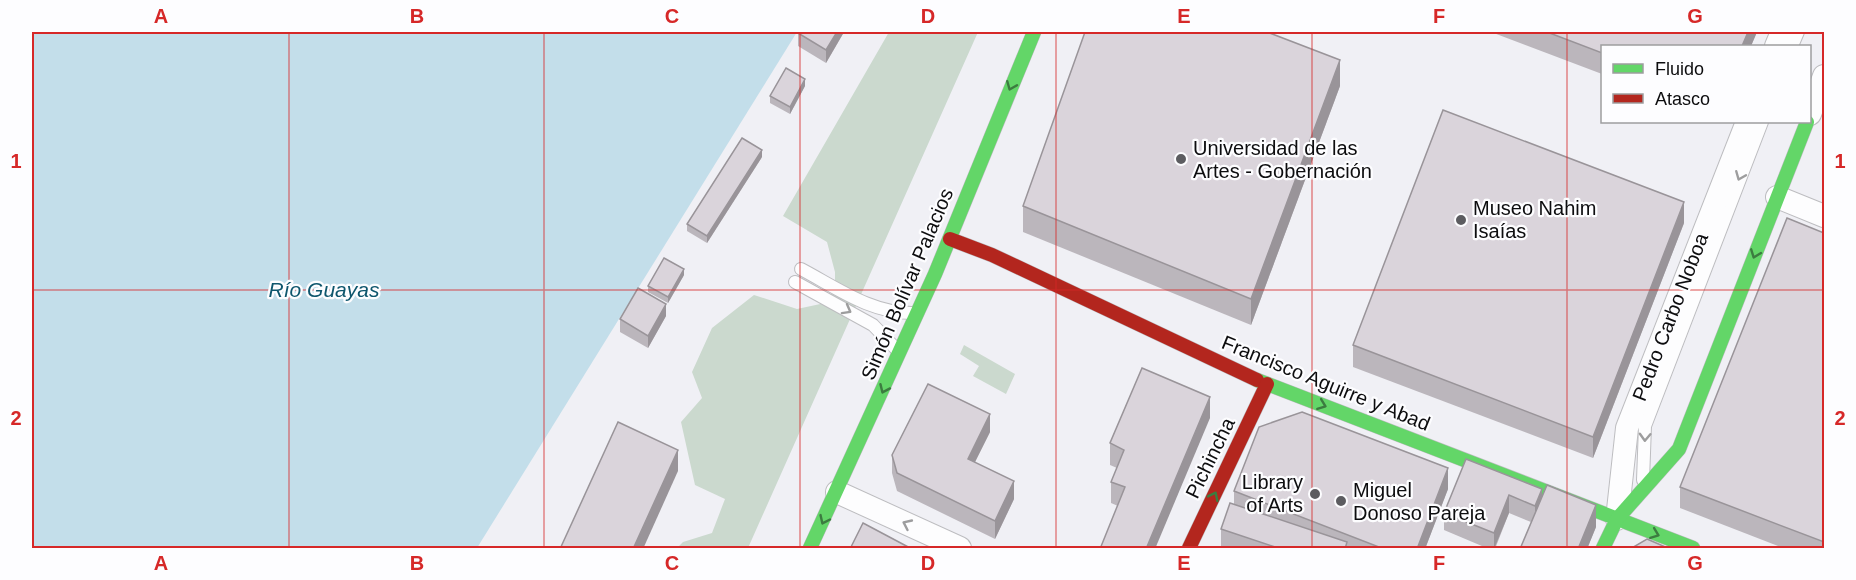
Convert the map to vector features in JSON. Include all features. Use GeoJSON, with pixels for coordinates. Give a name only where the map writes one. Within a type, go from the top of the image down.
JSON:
{"type":"FeatureCollection","features":[{"type":"Feature","properties":{"kind":"street","name":"Simón Bolívar Palacios"},"geometry":{"type":"LineString","coordinates":[[810,549],[918,313],[1034,32]]}},
{"type":"Feature","properties":{"kind":"street"},"geometry":{"type":"LineString","coordinates":[[1811,109],[1824,76]]}},
{"type":"Feature","properties":{"kind":"street","name":"Pedro Carbo Noboa"},"geometry":{"type":"LineString","coordinates":[[1623,525],[1627,428],[1747,123]]}},
{"type":"Feature","properties":{"kind":"street","name":"Pedro Carbo Noboa"},"geometry":{"type":"LineString","coordinates":[[1604,549],[1623,525],[1643,487],[1679,449],[1807,123]]}},
{"type":"Feature","properties":{"kind":"street"},"geometry":{"type":"LineString","coordinates":[[1778,197],[1824,216]]}},
{"type":"Feature","properties":{"kind":"street","name":"Francisco Aguirre y Abad"},"geometry":{"type":"LineString","coordinates":[[950,239],[992,255],[1267,384],[1623,525],[1693,549]]}},
{"type":"Feature","properties":{"kind":"street","name":"Pichincha"},"geometry":{"type":"LineString","coordinates":[[1188,549],[1267,384]]}},
{"type":"Feature","properties":{"kind":"street"},"geometry":{"type":"LineString","coordinates":[[837,492],[960,549]]}},
{"type":"Feature","properties":{"kind":"lane","name":"Pedro Carbo Noboa"},"geometry":{"type":"LineString","coordinates":[[1643,487],[1645,426],[1762,123]]}},
{"type":"Feature","properties":{"kind":"lane"},"geometry":{"type":"LineString","coordinates":[[801,269],[872,307],[890,312],[918,313]]}},
{"type":"Feature","properties":{"kind":"lane"},"geometry":{"type":"LineString","coordinates":[[795,282],[873,324],[900,354]]}},
{"type":"Feature","properties":{"kind":"shaded area"},"geometry":{"type":"Polygon","coordinates":[[[889,32],[978,32],[748,548],[677,548],[683,542],[712,533],[725,499],[695,485],[681,422],[702,398],[692,372],[712,328],[754,295],[797,309],[825,303],[835,289],[835,272],[827,242],[783,216],[889,32]]]}},
{"type":"Feature","properties":{"kind":"shaded area"},"geometry":{"type":"Polygon","coordinates":[[[964,345],[1015,374],[1006,394],[973,376],[979,366],[960,354],[964,345]]]}},
{"type":"Feature","properties":{"kind":"water","name":"Río Guayas"},"geometry":{"type":"Polygon","coordinates":[[[32,32],[797,32],[477,548],[32,548],[32,32]]]}},
{"type":"Feature","properties":{"kind":"building"},"geometry":{"type":"Polygon","coordinates":[[[799,32],[837,32],[826,50],[799,32]]]}},
{"type":"Feature","properties":{"kind":"building","name":"Universidad de las Artes - Gobernación"},"geometry":{"type":"Polygon","coordinates":[[[1085,32],[1267,32],[1340,60],[1251,299],[1023,206],[1085,32]]]}},
{"type":"Feature","properties":{"kind":"building"},"geometry":{"type":"Polygon","coordinates":[[[1547,32],[1748,32],[1742,45],[1601,45],[1601,53],[1547,32]]]}},
{"type":"Feature","properties":{"kind":"building"},"geometry":{"type":"Polygon","coordinates":[[[786,68],[805,79],[790,107],[770,96],[786,68]]]}},
{"type":"Feature","properties":{"kind":"building"},"geometry":{"type":"Polygon","coordinates":[[[1443,110],[1684,202],[1593,437],[1353,345],[1443,110]]]}},
{"type":"Feature","properties":{"kind":"building"},"geometry":{"type":"Polygon","coordinates":[[[742,138],[762,150],[707,236],[687,224],[742,138]]]}},
{"type":"Feature","properties":{"kind":"building"},"geometry":{"type":"Polygon","coordinates":[[[1787,218],[1824,233],[1824,542],[1680,487],[1787,218]]]}},
{"type":"Feature","properties":{"kind":"building"},"geometry":{"type":"Polygon","coordinates":[[[664,258],[684,269],[668,297],[648,286],[664,258]]]}},
{"type":"Feature","properties":{"kind":"building"},"geometry":{"type":"Polygon","coordinates":[[[638,288],[666,304],[648,336],[620,319],[638,288]]]}},
{"type":"Feature","properties":{"kind":"building"},"geometry":{"type":"Polygon","coordinates":[[[1142,368],[1210,397],[1146,549],[1100,549],[1125,487],[1111,482],[1124,450],[1110,443],[1142,368]]]}},
{"type":"Feature","properties":{"kind":"building"},"geometry":{"type":"Polygon","coordinates":[[[928,384],[990,414],[968,459],[1014,481],[995,521],[897,473],[892,455],[928,384]]]}},
{"type":"Feature","properties":{"kind":"building","name":"Miguel Donoso Pareja"},"geometry":{"type":"Polygon","coordinates":[[[1302,412],[1448,468],[1417,549],[1384,549],[1234,491],[1259,427],[1302,412]]]}},
{"type":"Feature","properties":{"kind":"building"},"geometry":{"type":"Polygon","coordinates":[[[618,422],[678,450],[633,549],[560,549],[618,422]]]}},
{"type":"Feature","properties":{"kind":"building"},"geometry":{"type":"Polygon","coordinates":[[[1466,459],[1542,489],[1535,506],[1509,495],[1494,533],[1444,513],[1466,459]]]}},
{"type":"Feature","properties":{"kind":"building"},"geometry":{"type":"Polygon","coordinates":[[[1547,485],[1596,505],[1578,549],[1520,549],[1547,485]]]}},
{"type":"Feature","properties":{"kind":"building"},"geometry":{"type":"Polygon","coordinates":[[[1230,503],[1347,542],[1345,549],[1281,549],[1221,529],[1230,503]]]}},
{"type":"Feature","properties":{"kind":"building"},"geometry":{"type":"Polygon","coordinates":[[[863,523],[912,549],[850,549],[863,523]]]}},
{"type":"Feature","properties":{"kind":"building"},"geometry":{"type":"Polygon","coordinates":[[[1647,539],[1670,549],[1630,549],[1647,539]]]}},
{"type":"Feature","properties":{"kind":"traffic: fast"},"geometry":{"type":"LineString","coordinates":[[810,548],[935,274],[1034,32]]}},
{"type":"Feature","properties":{"kind":"traffic: fast"},"geometry":{"type":"LineString","coordinates":[[1603,548],[1617,519],[1679,449],[1807,123]]}},
{"type":"Feature","properties":{"kind":"traffic: fast"},"geometry":{"type":"LineString","coordinates":[[1257,380],[1693,548]]}},
{"type":"Feature","properties":{"kind":"traffic: jam"},"geometry":{"type":"LineString","coordinates":[[950,239],[992,255],[1257,380]]}},
{"type":"Feature","properties":{"kind":"traffic: jam"},"geometry":{"type":"LineString","coordinates":[[1189,548],[1267,384]]}},
{"type":"Feature","properties":{"kind":"place","name":"Universidad de las Artes - Gobernación"},"geometry":{"type":"Point","coordinates":[1181,159]}},
{"type":"Feature","properties":{"kind":"place","name":"Museo Nahim Isaías"},"geometry":{"type":"Point","coordinates":[1461,220]}},
{"type":"Feature","properties":{"kind":"place","name":"Library of Arts"},"geometry":{"type":"Point","coordinates":[1315,494]}},
{"type":"Feature","properties":{"kind":"place","name":"Miguel Donoso Pareja"},"geometry":{"type":"Point","coordinates":[1341,501]}}]}
